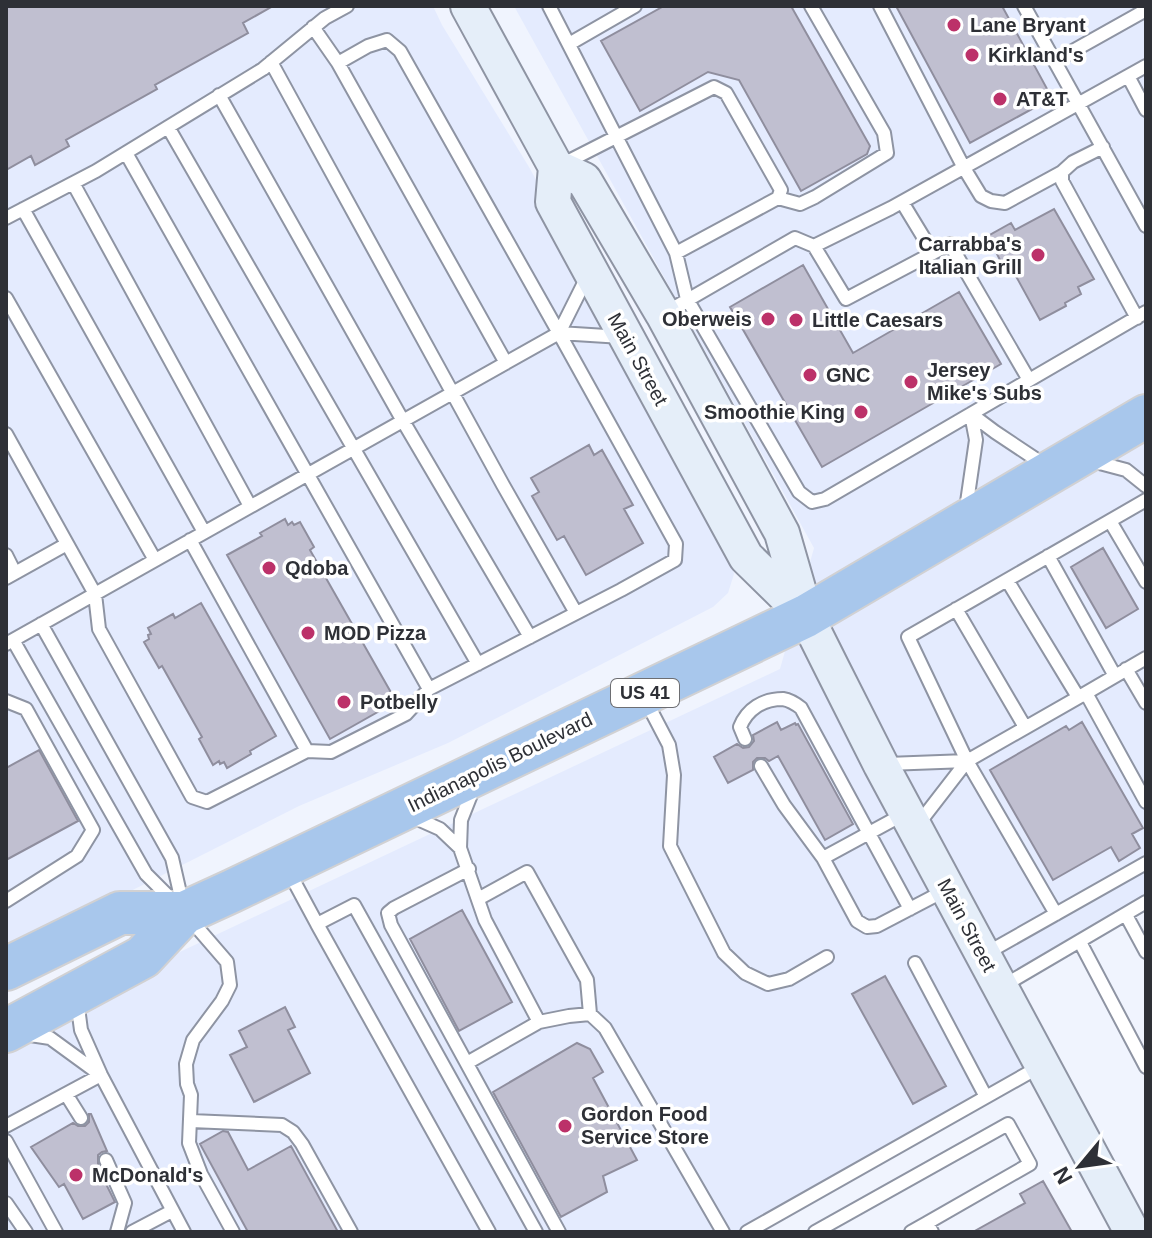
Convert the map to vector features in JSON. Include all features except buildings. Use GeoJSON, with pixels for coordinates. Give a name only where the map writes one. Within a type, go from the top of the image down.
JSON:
{"type":"FeatureCollection","features":[{"type":"Feature","properties":{"kind":"highway","name":"Indianapolis Boulevard"},"geometry":{"type":"LineString","coordinates":[[6,1031],[143,957],[184,913],[806,616],[1146,416]]}},
{"type":"Feature","properties":{"kind":"highway","name":"Indianapolis Boulevard"},"geometry":{"type":"LineString","coordinates":[[6,969],[120,913],[184,913]]}},
{"type":"Feature","properties":{"kind":"street","name":"Main Street"},"geometry":{"type":"LineString","coordinates":[[468,6],[556,167],[553,202],[746,557],[806,616]]}},
{"type":"Feature","properties":{"kind":"street","name":"Main Street"},"geometry":{"type":"LineString","coordinates":[[556,167],[584,180],[675,307],[782,533],[806,616],[881,765],[1132,1232]]}},
{"type":"Feature","properties":{"kind":"lane"},"geometry":{"type":"LineString","coordinates":[[6,218],[168,127],[271,62],[325,18],[347,6]]}},
{"type":"Feature","properties":{"kind":"lane"},"geometry":{"type":"LineString","coordinates":[[549,6],[676,253],[675,307],[799,492],[812,502],[825,499],[1142,315],[1062,181],[1062,172]]}},
{"type":"Feature","properties":{"kind":"lane"},"geometry":{"type":"LineString","coordinates":[[569,44],[635,6]]}},
{"type":"Feature","properties":{"kind":"lane"},"geometry":{"type":"LineString","coordinates":[[778,198],[800,204],[887,153],[884,133],[811,6]]}},
{"type":"Feature","properties":{"kind":"lane"},"geometry":{"type":"LineString","coordinates":[[880,6],[981,196],[1005,203],[1103,147]]}},
{"type":"Feature","properties":{"kind":"lane"},"geometry":{"type":"LineString","coordinates":[[1029,8],[1146,226]]}},
{"type":"Feature","properties":{"kind":"lane"},"geometry":{"type":"LineString","coordinates":[[1055,61],[1146,10]]}},
{"type":"Feature","properties":{"kind":"lane"},"geometry":{"type":"LineString","coordinates":[[313,27],[338,63],[506,363]]}},
{"type":"Feature","properties":{"kind":"lane"},"geometry":{"type":"LineString","coordinates":[[6,434],[95,594],[99,629],[192,797],[207,802],[307,751],[331,752],[356,740],[406,714],[429,689],[675,560],[676,544],[400,51],[387,40],[368,46],[338,63]]}},
{"type":"Feature","properties":{"kind":"lane"},"geometry":{"type":"LineString","coordinates":[[271,62],[576,613]]}},
{"type":"Feature","properties":{"kind":"lane"},"geometry":{"type":"LineString","coordinates":[[814,246],[902,202],[1146,66]]}},
{"type":"Feature","properties":{"kind":"lane"},"geometry":{"type":"LineString","coordinates":[[1128,76],[1146,110]]}},
{"type":"Feature","properties":{"kind":"lane"},"geometry":{"type":"LineString","coordinates":[[556,167],[714,87],[726,93],[781,190],[778,198],[676,253]]}},
{"type":"Feature","properties":{"kind":"lane"},"geometry":{"type":"LineString","coordinates":[[219,95],[403,421],[530,637]]}},
{"type":"Feature","properties":{"kind":"lane"},"geometry":{"type":"LineString","coordinates":[[168,127],[478,664]]}},
{"type":"Feature","properties":{"kind":"lane"},"geometry":{"type":"LineString","coordinates":[[126,153],[429,689]]}},
{"type":"Feature","properties":{"kind":"lane"},"geometry":{"type":"LineString","coordinates":[[73,183],[250,506]]}},
{"type":"Feature","properties":{"kind":"lane"},"geometry":{"type":"LineString","coordinates":[[902,202],[933,253]]}},
{"type":"Feature","properties":{"kind":"lane"},"geometry":{"type":"LineString","coordinates":[[23,209],[204,532]]}},
{"type":"Feature","properties":{"kind":"lane"},"geometry":{"type":"LineString","coordinates":[[675,307],[795,238],[814,246],[846,299],[950,244],[1029,380]]}},
{"type":"Feature","properties":{"kind":"lane"},"geometry":{"type":"LineString","coordinates":[[559,333],[590,272]]}},
{"type":"Feature","properties":{"kind":"lane"},"geometry":{"type":"LineString","coordinates":[[6,298],[155,560]]}},
{"type":"Feature","properties":{"kind":"lane"},"geometry":{"type":"LineString","coordinates":[[233,1232],[201,1174],[189,1143],[191,1095],[186,1064],[193,1040],[230,985],[227,962],[146,874],[10,642],[559,333],[625,337]]}},
{"type":"Feature","properties":{"kind":"lane"},"geometry":{"type":"LineString","coordinates":[[971,414],[995,432],[1065,463],[1126,470],[1146,486]]}},
{"type":"Feature","properties":{"kind":"lane"},"geometry":{"type":"LineString","coordinates":[[964,522],[976,440],[971,414]]}},
{"type":"Feature","properties":{"kind":"lane"},"geometry":{"type":"LineString","coordinates":[[1056,914],[967,761],[908,637],[1146,500]]}},
{"type":"Feature","properties":{"kind":"lane"},"geometry":{"type":"LineString","coordinates":[[1110,521],[1146,582]]}},
{"type":"Feature","properties":{"kind":"lane"},"geometry":{"type":"LineString","coordinates":[[190,540],[307,751]]}},
{"type":"Feature","properties":{"kind":"lane"},"geometry":{"type":"LineString","coordinates":[[6,555],[11,575],[67,544]]}},
{"type":"Feature","properties":{"kind":"lane"},"geometry":{"type":"LineString","coordinates":[[1048,556],[1121,673],[1146,703]]}},
{"type":"Feature","properties":{"kind":"lane"},"geometry":{"type":"LineString","coordinates":[[1007,580],[1082,695],[1146,802]]}},
{"type":"Feature","properties":{"kind":"lane"},"geometry":{"type":"LineString","coordinates":[[956,609],[1025,727]]}},
{"type":"Feature","properties":{"kind":"lane"},"geometry":{"type":"LineString","coordinates":[[41,624],[172,858],[184,913]]}},
{"type":"Feature","properties":{"kind":"lane"},"geometry":{"type":"LineString","coordinates":[[823,858],[869,834],[911,821],[967,761],[1146,658]]}},
{"type":"Feature","properties":{"kind":"lane"},"geometry":{"type":"LineString","coordinates":[[642,694],[669,745],[674,775],[670,846],[724,953],[745,973],[768,984],[789,979],[827,957]]}},
{"type":"Feature","properties":{"kind":"lane"},"geometry":{"type":"LineString","coordinates":[[745,739],[740,727],[744,716],[761,703],[786,699],[801,708],[910,909]]}},
{"type":"Feature","properties":{"kind":"lane"},"geometry":{"type":"LineString","coordinates":[[6,701],[26,709],[93,830],[77,856],[6,901]]}},
{"type":"Feature","properties":{"kind":"lane"},"geometry":{"type":"LineString","coordinates":[[881,765],[967,761]]}},
{"type":"Feature","properties":{"kind":"lane"},"geometry":{"type":"LineString","coordinates":[[761,766],[784,805],[823,858],[857,921],[867,927],[877,926],[947,889]]}},
{"type":"Feature","properties":{"kind":"lane"},"geometry":{"type":"LineString","coordinates":[[460,848],[461,820],[483,770]]}},
{"type":"Feature","properties":{"kind":"lane"},"geometry":{"type":"LineString","coordinates":[[395,813],[419,818],[440,829],[460,848],[485,920],[539,1022]]}},
{"type":"Feature","properties":{"kind":"lane"},"geometry":{"type":"LineString","coordinates":[[983,955],[1146,863]]}},
{"type":"Feature","properties":{"kind":"lane"},"geometry":{"type":"LineString","coordinates":[[286,865],[489,1232]]}},
{"type":"Feature","properties":{"kind":"lane"},"geometry":{"type":"LineString","coordinates":[[469,869],[388,913],[391,925],[559,1232]]}},
{"type":"Feature","properties":{"kind":"lane"},"geometry":{"type":"LineString","coordinates":[[478,899],[527,872],[587,980],[590,1014],[605,1028],[723,1232]]}},
{"type":"Feature","properties":{"kind":"lane"},"geometry":{"type":"LineString","coordinates":[[1000,987],[1146,902]]}},
{"type":"Feature","properties":{"kind":"lane"},"geometry":{"type":"LineString","coordinates":[[317,924],[354,905],[536,1232]]}},
{"type":"Feature","properties":{"kind":"lane"},"geometry":{"type":"LineString","coordinates":[[1126,915],[1146,952]]}},
{"type":"Feature","properties":{"kind":"lane"},"geometry":{"type":"LineString","coordinates":[[1080,942],[1146,1067]]}},
{"type":"Feature","properties":{"kind":"lane"},"geometry":{"type":"LineString","coordinates":[[915,963],[986,1097]]}},
{"type":"Feature","properties":{"kind":"lane"},"geometry":{"type":"LineString","coordinates":[[76,994],[81,1030],[101,1075],[184,1232]]}},
{"type":"Feature","properties":{"kind":"lane"},"geometry":{"type":"LineString","coordinates":[[467,1063],[539,1022],[590,1014]]}},
{"type":"Feature","properties":{"kind":"lane"},"geometry":{"type":"LineString","coordinates":[[6,1031],[50,1038],[101,1075]]}},
{"type":"Feature","properties":{"kind":"lane"},"geometry":{"type":"LineString","coordinates":[[747,1232],[1042,1065]]}},
{"type":"Feature","properties":{"kind":"lane"},"geometry":{"type":"LineString","coordinates":[[6,1126],[101,1075]]}},
{"type":"Feature","properties":{"kind":"lane"},"geometry":{"type":"LineString","coordinates":[[66,1094],[81,1118]]}},
{"type":"Feature","properties":{"kind":"lane"},"geometry":{"type":"LineString","coordinates":[[191,1121],[282,1125],[293,1132],[351,1232]]}},
{"type":"Feature","properties":{"kind":"lane"},"geometry":{"type":"LineString","coordinates":[[815,1232],[1008,1124],[1030,1164],[930,1228],[911,1232]]}},
{"type":"Feature","properties":{"kind":"lane"},"geometry":{"type":"LineString","coordinates":[[6,1141],[56,1232]]}},
{"type":"Feature","properties":{"kind":"lane"},"geometry":{"type":"LineString","coordinates":[[106,1160],[125,1203],[117,1232]]}},
{"type":"Feature","properties":{"kind":"lane"},"geometry":{"type":"LineString","coordinates":[[6,1203],[26,1232]]}},
{"type":"Feature","properties":{"kind":"lane"},"geometry":{"type":"LineString","coordinates":[[132,1232],[172,1211]]}},
{"type":"Feature","properties":{"kind":"shaded area"},"geometry":{"type":"Polygon","coordinates":[[[6,6],[433,6],[529,167],[580,260],[729,556],[734,574],[728,593],[713,607],[448,743],[299,806],[6,954],[6,6]]]}},
{"type":"Feature","properties":{"kind":"shaded area"},"geometry":{"type":"Polygon","coordinates":[[[514,6],[1146,6],[1146,903],[1001,987],[1042,1065],[736,1232],[6,1232],[6,1034],[780,669],[814,548],[514,6]]]}},
{"type":"Feature","properties":{"kind":"place","name":"Lane Bryant"},"geometry":{"type":"Point","coordinates":[954,25]}},
{"type":"Feature","properties":{"kind":"place","name":"Kirkland's"},"geometry":{"type":"Point","coordinates":[972,55]}},
{"type":"Feature","properties":{"kind":"place","name":"AT&T"},"geometry":{"type":"Point","coordinates":[1000,99]}},
{"type":"Feature","properties":{"kind":"place","name":"Carrabba's Italian Grill"},"geometry":{"type":"Point","coordinates":[1038,255]}},
{"type":"Feature","properties":{"kind":"place","name":"Oberweis"},"geometry":{"type":"Point","coordinates":[768,319]}},
{"type":"Feature","properties":{"kind":"place","name":"Little Caesars"},"geometry":{"type":"Point","coordinates":[796,320]}},
{"type":"Feature","properties":{"kind":"place","name":"GNC"},"geometry":{"type":"Point","coordinates":[810,375]}},
{"type":"Feature","properties":{"kind":"place","name":"Jersey Mike's Subs"},"geometry":{"type":"Point","coordinates":[911,382]}},
{"type":"Feature","properties":{"kind":"place","name":"Smoothie King"},"geometry":{"type":"Point","coordinates":[861,412]}},
{"type":"Feature","properties":{"kind":"place","name":"Qdoba"},"geometry":{"type":"Point","coordinates":[269,568]}},
{"type":"Feature","properties":{"kind":"place","name":"MOD Pizza"},"geometry":{"type":"Point","coordinates":[308,633]}},
{"type":"Feature","properties":{"kind":"place","name":"Potbelly"},"geometry":{"type":"Point","coordinates":[344,702]}},
{"type":"Feature","properties":{"kind":"place","name":"Gordon Food Service Store"},"geometry":{"type":"Point","coordinates":[565,1126]}},
{"type":"Feature","properties":{"kind":"place","name":"McDonald's"},"geometry":{"type":"Point","coordinates":[76,1175]}}]}
